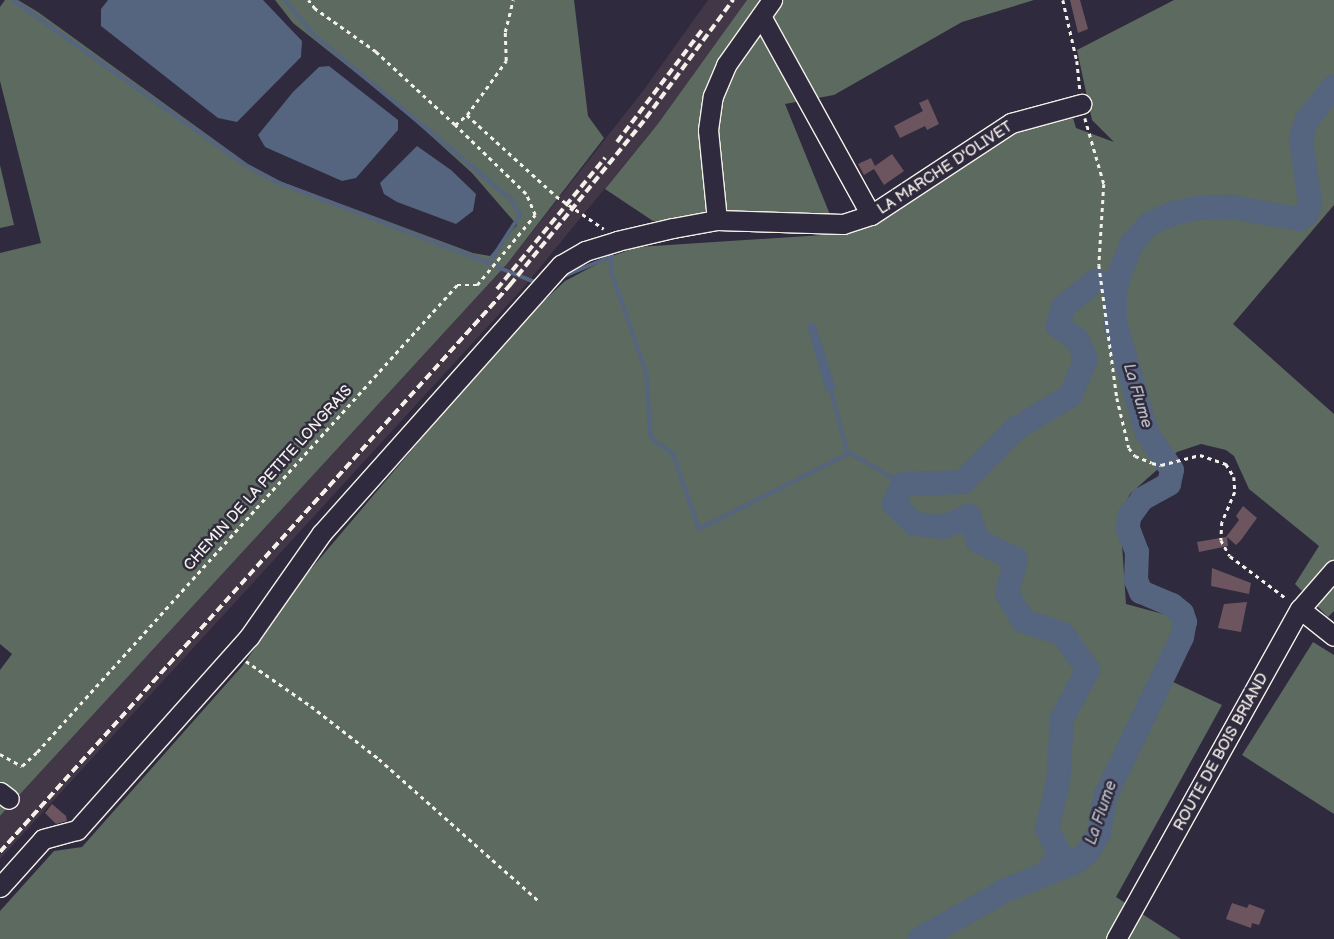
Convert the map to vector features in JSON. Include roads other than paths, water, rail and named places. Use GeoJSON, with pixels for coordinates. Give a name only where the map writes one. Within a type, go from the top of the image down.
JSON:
{"type":"FeatureCollection","features":[{"type":"Feature","properties":{"kind":"street"},"geometry":{"type":"LineString","coordinates":[[717,220],[708,130],[713,96],[726,66],[772,0]]}},
{"type":"Feature","properties":{"kind":"street"},"geometry":{"type":"LineString","coordinates":[[761,16],[871,215]]}},
{"type":"Feature","properties":{"kind":"street","name":"LA MARCHE D'OLIVET"},"geometry":{"type":"LineString","coordinates":[[3,884],[43,839],[77,830],[235,653],[321,534],[561,265],[585,251],[617,241],[717,220],[813,225],[843,224],[871,215],[1011,123],[1081,104]]}},
{"type":"Feature","properties":{"kind":"street","name":"ROUTE DE BOIS BRIAND"},"geometry":{"type":"LineString","coordinates":[[1116,939],[1300,609],[1334,570]]}},
{"type":"Feature","properties":{"kind":"street"},"geometry":{"type":"LineString","coordinates":[[1300,609],[1334,636]]}},
{"type":"Feature","properties":{"kind":"water"},"geometry":{"type":"Polygon","coordinates":[[[108,0],[263,0],[302,41],[301,57],[237,122],[218,118],[101,26],[101,9],[108,0]]]}},
{"type":"Feature","properties":{"kind":"water"},"geometry":{"type":"Polygon","coordinates":[[[329,66],[398,120],[398,130],[356,178],[342,181],[265,147],[258,135],[293,92],[319,67],[329,66]]]}},
{"type":"Feature","properties":{"kind":"water"},"geometry":{"type":"Polygon","coordinates":[[[417,146],[451,170],[476,194],[473,211],[456,224],[397,202],[384,194],[380,183],[417,146]]]}},
{"type":"Feature","properties":{"kind":"water"},"geometry":{"type":"Polygon","coordinates":[[[815,323],[836,389],[826,392],[807,325],[815,323]]]}},
{"type":"Feature","properties":{"kind":"waterway"},"geometry":{"type":"LineString","coordinates":[[13,0],[245,165],[277,182],[489,263],[520,215],[512,200],[313,34],[285,0]]}},
{"type":"Feature","properties":{"kind":"waterway","name":"La Flume"},"geometry":{"type":"LineString","coordinates":[[920,939],[1006,890],[1076,862],[1088,852],[1099,833],[1106,795],[1182,637],[1185,622],[1182,613],[1172,605],[1141,592],[1136,580],[1137,552],[1128,528],[1129,517],[1142,499],[1169,484],[1172,470],[1147,433],[1115,322],[1115,291],[1120,272],[1133,242],[1149,224],[1171,214],[1198,208],[1232,207],[1299,219],[1306,215],[1310,203],[1301,138],[1307,120],[1334,86]]}},
{"type":"Feature","properties":{"kind":"waterway"},"geometry":{"type":"LineString","coordinates":[[564,276],[612,256],[611,272],[646,372],[651,438],[673,454],[699,529],[850,453],[903,484]]}},
{"type":"Feature","properties":{"kind":"waterway"},"geometry":{"type":"LineString","coordinates":[[497,267],[535,282]]}},
{"type":"Feature","properties":{"kind":"waterway"},"geometry":{"type":"LineString","coordinates":[[1046,874],[1059,853],[1047,828],[1058,784],[1062,718],[1088,670],[1063,634],[1023,621],[1007,593],[1016,559],[978,541],[969,516],[943,527],[915,524],[894,504],[903,484],[963,482],[1015,429],[1070,396],[1086,359],[1077,339],[1058,326],[1063,307],[1097,280]]}},
{"type":"Feature","properties":{"kind":"waterway"},"geometry":{"type":"LineString","coordinates":[[831,391],[848,454]]}},
{"type":"Feature","properties":{"kind":"railway"},"geometry":{"type":"LineString","coordinates":[[0,852],[510,285],[646,118],[733,0]]}},
{"type":"Feature","properties":{"kind":"railway"},"geometry":{"type":"LineString","coordinates":[[617,142],[702,30]]}},
{"type":"Feature","properties":{"kind":"railway"},"geometry":{"type":"LineString","coordinates":[[497,289],[605,158]]}}]}
